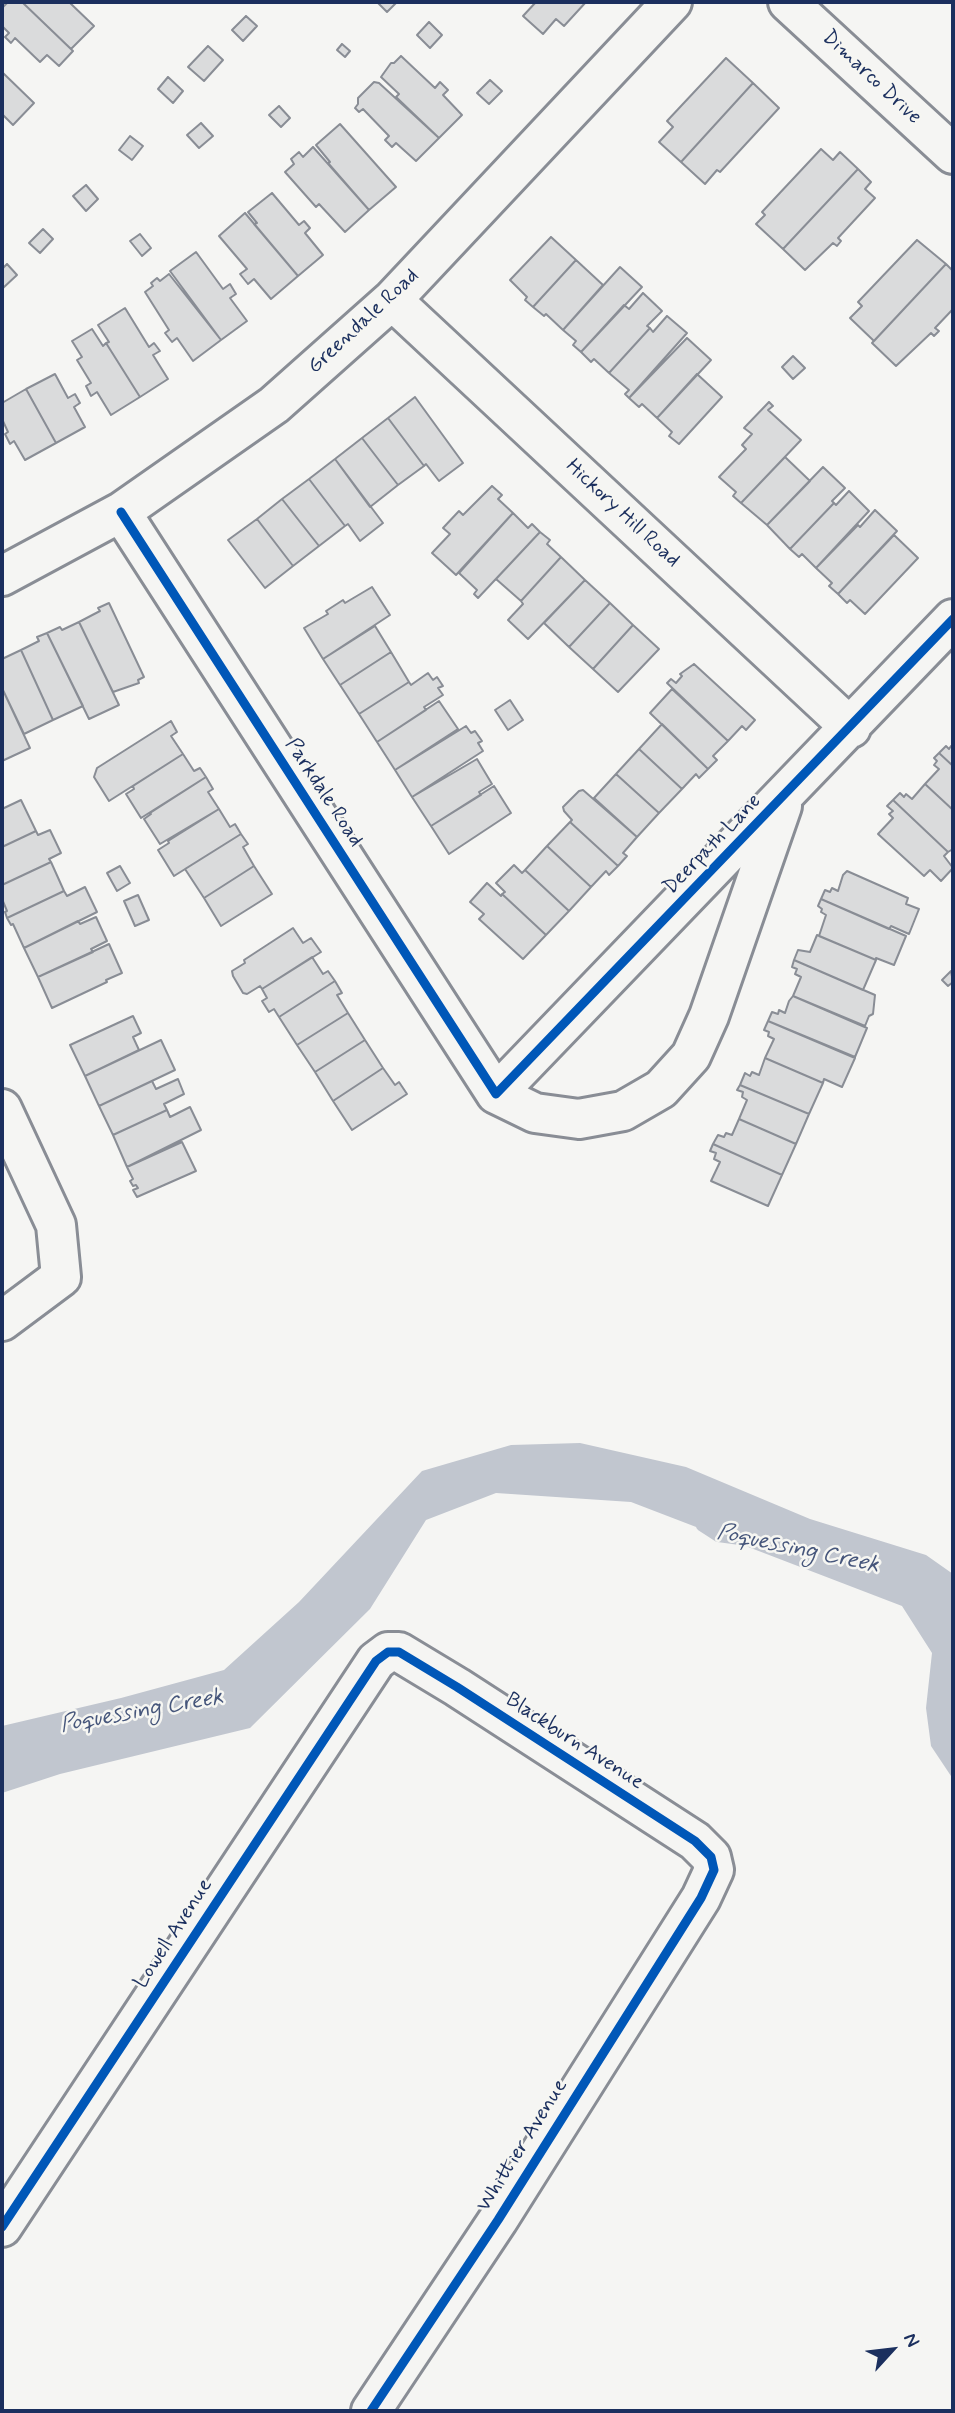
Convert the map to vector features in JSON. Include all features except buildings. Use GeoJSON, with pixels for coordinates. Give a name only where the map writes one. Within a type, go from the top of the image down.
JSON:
{"type":"FeatureCollection","features":[{"type":"Feature","properties":{"kind":"street","name":"Greendale Road"},"geometry":{"type":"LineString","coordinates":[[2,576],[121,512],[274,405],[392,300],[672,2]]}},
{"type":"Feature","properties":{"kind":"street","name":"Dimarco Drive"},"geometry":{"type":"LineString","coordinates":[[788,2],[953,154]]}},
{"type":"Feature","properties":{"kind":"street","name":"Hickory Hill Road"},"geometry":{"type":"LineString","coordinates":[[392,300],[851,728]]}},
{"type":"Feature","properties":{"kind":"street","name":"Parkdale Road"},"geometry":{"type":"LineString","coordinates":[[121,512],[496,1094]]}},
{"type":"Feature","properties":{"kind":"street","name":"Deerpath Lane"},"geometry":{"type":"LineString","coordinates":[[496,1094],[953,619]]}},
{"type":"Feature","properties":{"kind":"street"},"geometry":{"type":"LineString","coordinates":[[496,1094],[535,1113],[579,1119],[623,1111],[661,1089],[691,1056],[709,1016],[786,794]]}},
{"type":"Feature","properties":{"kind":"street"},"geometry":{"type":"LineString","coordinates":[[2,1110],[56,1225],[61,1278],[2,1321]]}},
{"type":"Feature","properties":{"kind":"street","name":"Blackburn Avenue"},"geometry":{"type":"LineString","coordinates":[[376,1661],[388,1652],[399,1652],[695,1841],[710,1857],[714,1870],[701,1898]]}},
{"type":"Feature","properties":{"kind":"street","name":"Lowell Avenue"},"geometry":{"type":"LineString","coordinates":[[2,2227],[376,1661]]}},
{"type":"Feature","properties":{"kind":"street","name":"Whittier Avenue"},"geometry":{"type":"LineString","coordinates":[[371,2411],[498,2220],[701,1898]]}},
{"type":"Feature","properties":{"kind":"water"},"geometry":{"type":"Polygon","coordinates":[[[580,1443],[686,1467],[810,1519],[926,1555],[953,1574],[953,1779],[931,1746],[926,1708],[932,1653],[902,1606],[631,1502],[496,1493],[426,1520],[370,1609],[250,1728],[60,1774],[2,1793],[2,1726],[224,1670],[299,1602],[422,1471],[511,1445],[580,1443]]]}},
{"type":"Feature","properties":{"kind":"waterway","name":"Poquessing Creek"},"geometry":{"type":"LineString","coordinates":[[701,1526],[718,1537],[740,1540]]}},
{"type":"Feature","properties":{"kind":"cycle path"},"geometry":{"type":"LineString","coordinates":[[121,512],[496,1094],[953,619]]}},
{"type":"Feature","properties":{"kind":"cycle path"},"geometry":{"type":"LineString","coordinates":[[2,2227],[376,1661],[388,1652],[399,1652],[695,1841],[711,1857],[714,1870],[701,1898],[498,2220],[371,2411]]}}]}
